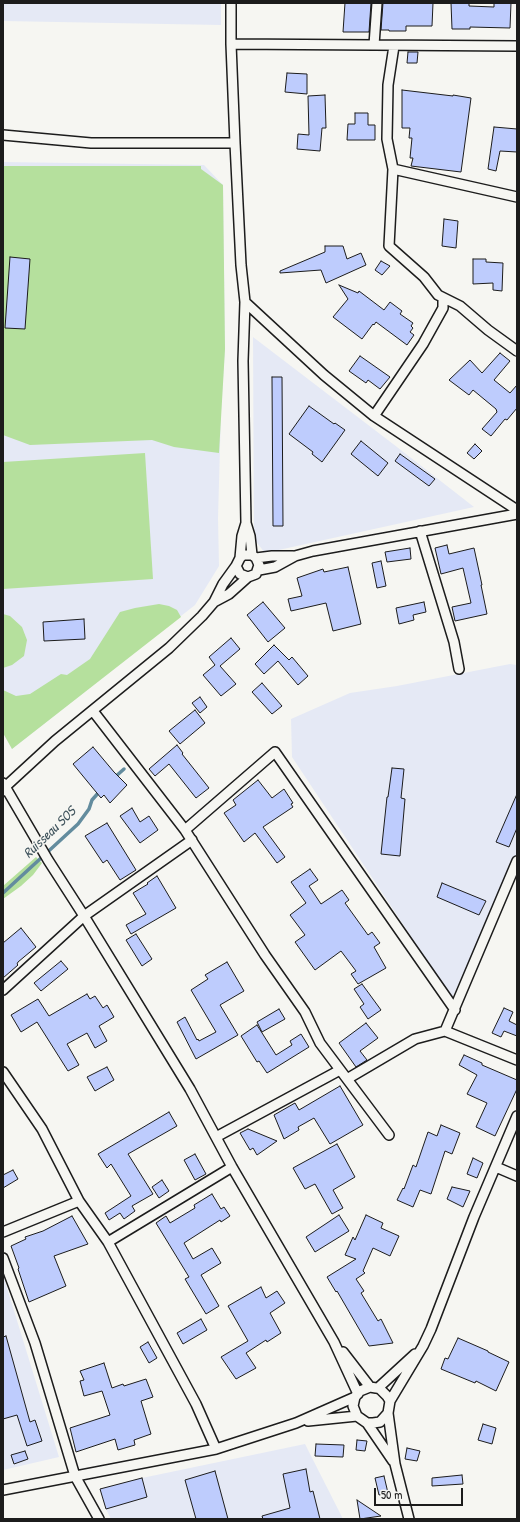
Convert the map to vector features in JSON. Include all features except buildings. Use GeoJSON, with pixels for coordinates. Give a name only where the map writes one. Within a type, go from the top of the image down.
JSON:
{"type":"FeatureCollection","features":[{"type":"Feature","properties":{"kind":"street"},"geometry":{"type":"LineString","coordinates":[[231,3],[231,44],[240,265],[244,302],[243,361],[246,523],[254,556],[260,566],[259,570]]}},
{"type":"Feature","properties":{"kind":"street"},"geometry":{"type":"LineString","coordinates":[[374,45],[377,3]]}},
{"type":"Feature","properties":{"kind":"street"},"geometry":{"type":"LineString","coordinates":[[231,44],[517,46]]}},
{"type":"Feature","properties":{"kind":"street"},"geometry":{"type":"LineString","coordinates":[[394,46],[388,85],[387,139],[392,169],[389,246],[424,277],[438,295],[460,306],[488,330],[517,351]]}},
{"type":"Feature","properties":{"kind":"street"},"geometry":{"type":"LineString","coordinates":[[3,136],[91,143],[235,143]]}},
{"type":"Feature","properties":{"kind":"street"},"geometry":{"type":"LineString","coordinates":[[392,169],[517,197]]}},
{"type":"Feature","properties":{"kind":"street"},"geometry":{"type":"LineString","coordinates":[[374,416],[423,344],[442,308],[443,298]]}},
{"type":"Feature","properties":{"kind":"street"},"geometry":{"type":"LineString","coordinates":[[244,302],[324,375],[374,416],[517,510]]}},
{"type":"Feature","properties":{"kind":"street"},"geometry":{"type":"LineString","coordinates":[[395,1464],[367,1423],[357,1416],[353,1406],[356,1396],[334,1342],[232,1167],[190,1089],[4,787],[55,741],[169,648],[214,602],[229,594],[248,577],[256,574],[259,570],[275,567],[295,556],[313,551],[517,514]]}},
{"type":"Feature","properties":{"kind":"street"},"geometry":{"type":"LineString","coordinates":[[246,523],[242,536],[238,562],[240,574],[248,577]]}},
{"type":"Feature","properties":{"kind":"street"},"geometry":{"type":"LineString","coordinates":[[420,531],[454,642],[459,669]]}},
{"type":"Feature","properties":{"kind":"street"},"geometry":{"type":"LineString","coordinates":[[214,602],[223,584],[243,556],[295,556]]}},
{"type":"Feature","properties":{"kind":"street"},"geometry":{"type":"LineString","coordinates":[[93,711],[192,840],[265,955],[305,1012],[320,1043],[389,1135]]}},
{"type":"Feature","properties":{"kind":"street"},"geometry":{"type":"LineString","coordinates":[[185,830],[275,752],[454,1010]]}},
{"type":"Feature","properties":{"kind":"street"},"geometry":{"type":"LineString","coordinates":[[3,990],[84,916],[192,840]]}},
{"type":"Feature","properties":{"kind":"street"},"geometry":{"type":"LineString","coordinates":[[445,1031],[517,861]]}},
{"type":"Feature","properties":{"kind":"street"},"geometry":{"type":"LineString","coordinates":[[347,1079],[415,1039],[445,1031],[517,1060]]}},
{"type":"Feature","properties":{"kind":"street"},"geometry":{"type":"LineString","coordinates":[[216,1137],[340,1070]]}},
{"type":"Feature","properties":{"kind":"street"},"geometry":{"type":"LineString","coordinates":[[3,1072],[42,1130],[79,1200],[108,1242],[196,1404],[216,1449]]}},
{"type":"Feature","properties":{"kind":"street"},"geometry":{"type":"LineString","coordinates":[[409,1519],[395,1464],[388,1413],[390,1401],[423,1346],[517,1116]]}},
{"type":"Feature","properties":{"kind":"street"},"geometry":{"type":"LineString","coordinates":[[108,1242],[232,1167]]}},
{"type":"Feature","properties":{"kind":"street"},"geometry":{"type":"LineString","coordinates":[[496,1167],[517,1176]]}},
{"type":"Feature","properties":{"kind":"street"},"geometry":{"type":"LineString","coordinates":[[3,1232],[79,1200]]}},
{"type":"Feature","properties":{"kind":"street"},"geometry":{"type":"LineString","coordinates":[[3,1258],[35,1343],[75,1476],[99,1519]]}},
{"type":"Feature","properties":{"kind":"street"},"geometry":{"type":"LineString","coordinates":[[334,1342],[374,1388]]}},
{"type":"Feature","properties":{"kind":"street"},"geometry":{"type":"LineString","coordinates":[[374,1388],[423,1346]]}},
{"type":"Feature","properties":{"kind":"street"},"geometry":{"type":"LineString","coordinates":[[3,1490],[216,1449],[296,1423],[356,1396],[365,1388],[374,1388],[384,1392],[390,1401]]}},
{"type":"Feature","properties":{"kind":"street"},"geometry":{"type":"LineString","coordinates":[[367,1423],[374,1424],[380,1422],[388,1413]]}},
{"type":"Feature","properties":{"kind":"street"},"geometry":{"type":"LineString","coordinates":[[296,1423],[357,1416]]}},
{"type":"Feature","properties":{"kind":"shaded area"},"geometry":{"type":"Polygon","coordinates":[[[3,3],[221,3],[221,25],[3,21],[3,3]]]}},
{"type":"Feature","properties":{"kind":"shaded area"},"geometry":{"type":"Polygon","coordinates":[[[3,162],[204,165],[223,185],[225,349],[221,412],[218,518],[219,566],[195,605],[12,749],[3,733],[3,162]]]}},
{"type":"Feature","properties":{"kind":"shaded area"},"geometry":{"type":"Polygon","coordinates":[[[253,337],[474,507],[265,553],[254,539],[253,337]]]}},
{"type":"Feature","properties":{"kind":"shaded area"},"geometry":{"type":"Polygon","coordinates":[[[510,664],[517,665],[517,856],[452,998],[292,757],[291,719],[350,693],[397,686],[510,664]]]}},
{"type":"Feature","properties":{"kind":"shaded area"},"geometry":{"type":"Polygon","coordinates":[[[3,1275],[59,1457],[3,1470],[3,1275]]]}},
{"type":"Feature","properties":{"kind":"shaded area"},"geometry":{"type":"Polygon","coordinates":[[[305,1444],[343,1519],[111,1519],[106,1509],[100,1489],[142,1478],[305,1444]]]}},
{"type":"Feature","properties":{"kind":"green space"},"geometry":{"type":"Polygon","coordinates":[[[3,166],[201,166],[201,169],[223,185],[225,349],[219,453],[174,447],[152,440],[30,445],[3,435],[3,166]]]}},
{"type":"Feature","properties":{"kind":"green space"},"geometry":{"type":"Polygon","coordinates":[[[145,453],[153,579],[3,589],[3,462],[145,453]]]}},
{"type":"Feature","properties":{"kind":"green space"},"geometry":{"type":"Polygon","coordinates":[[[159,604],[169,606],[177,610],[181,617],[12,749],[3,733],[3,690],[16,696],[30,694],[61,674],[67,675],[90,659],[120,612],[159,604]]]}},
{"type":"Feature","properties":{"kind":"green space"},"geometry":{"type":"Polygon","coordinates":[[[3,614],[10,616],[22,627],[27,640],[24,656],[12,665],[3,668],[3,614]]]}},
{"type":"Feature","properties":{"kind":"green space"},"geometry":{"type":"Polygon","coordinates":[[[36,857],[42,863],[33,875],[3,899],[3,886],[36,857]]]}},
{"type":"Feature","properties":{"kind":"waterway","name":"Ruisseau SOS"},"geometry":{"type":"LineString","coordinates":[[115,777],[124,769]]}},
{"type":"Feature","properties":{"kind":"waterway","name":"Ruisseau SOS"},"geometry":{"type":"LineString","coordinates":[[3,893],[78,824],[89,809],[92,800],[100,791]]}}]}
